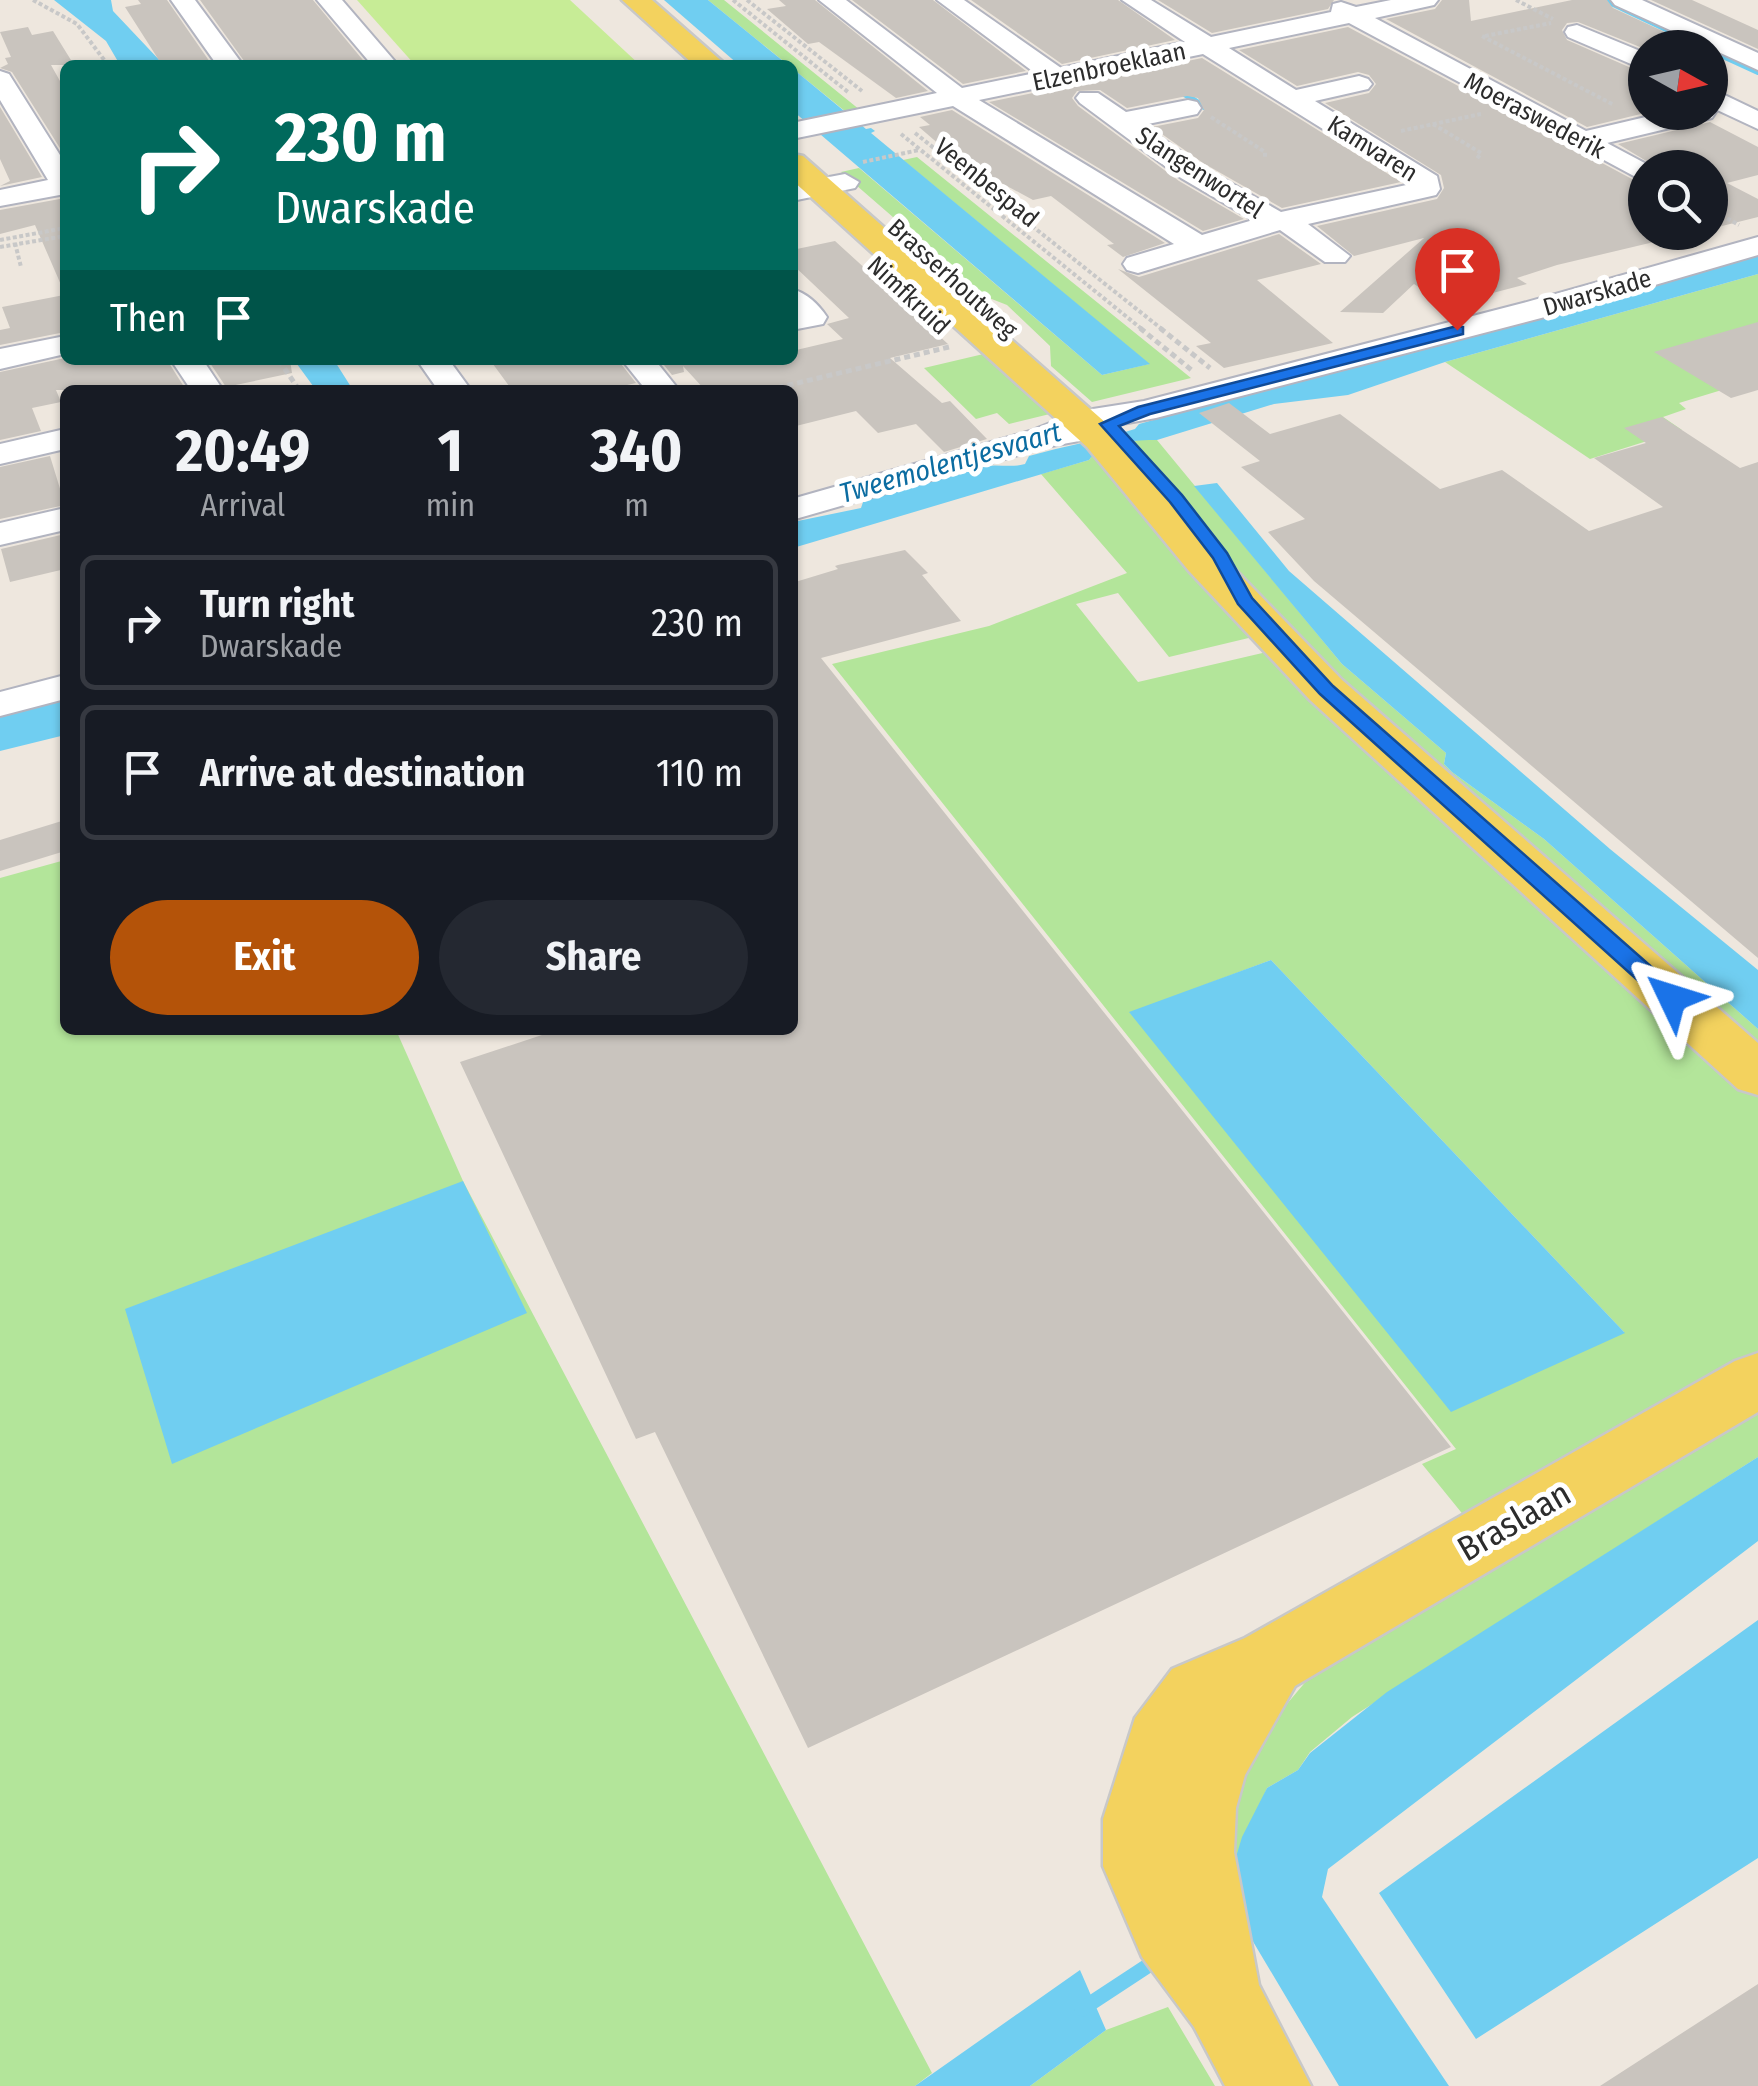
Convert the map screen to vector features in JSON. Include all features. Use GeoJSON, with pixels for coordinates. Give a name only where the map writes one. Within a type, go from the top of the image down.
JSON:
{"type":"FeatureCollection","features":[{"type":"Feature","properties":{"kind":"main road"},"geometry":{"type":"LineString","coordinates":[[609,0],[676,60]]}},
{"type":"Feature","properties":{"kind":"main road"},"geometry":{"type":"LineString","coordinates":[[636,0],[705,60]]}},
{"type":"Feature","properties":{"kind":"main road","name":"Brasserhoutweg"},"geometry":{"type":"LineString","coordinates":[[798,134],[829,181]]}},
{"type":"Feature","properties":{"kind":"main road","name":"Brasserhoutweg"},"geometry":{"type":"LineString","coordinates":[[798,166],[829,181],[991,310],[1109,430]]}},
{"type":"Feature","properties":{"kind":"main road"},"geometry":{"type":"LineString","coordinates":[[1109,430],[1204,562],[1326,690],[1758,1075]]}},
{"type":"Feature","properties":{"kind":"main road","name":"Braslaan"},"geometry":{"type":"LineString","coordinates":[[1270,2086],[1222,1999],[1195,1860],[1198,1806],[1220,1748],[1270,1662],[1758,1380]]}},
{"type":"Feature","properties":{"kind":"street"},"geometry":{"type":"LineString","coordinates":[[183,0],[226,60]]}},
{"type":"Feature","properties":{"kind":"street"},"geometry":{"type":"LineString","coordinates":[[329,0],[381,60]]}},
{"type":"Feature","properties":{"kind":"street"},"geometry":{"type":"LineString","coordinates":[[830,0],[956,97],[1195,244]]}},
{"type":"Feature","properties":{"kind":"street"},"geometry":{"type":"LineString","coordinates":[[949,0],[1056,77]]}},
{"type":"Feature","properties":{"kind":"street","name":"Kamvaren"},"geometry":{"type":"LineString","coordinates":[[1134,0],[1427,182],[1426,188],[1282,221],[1138,264]]}},
{"type":"Feature","properties":{"kind":"street","name":"Moeraswederik"},"geometry":{"type":"LineString","coordinates":[[1325,0],[1628,165]]}},
{"type":"Feature","properties":{"kind":"street","name":"Elzenbroeklaan"},"geometry":{"type":"LineString","coordinates":[[798,132],[1426,0]]}},
{"type":"Feature","properties":{"kind":"street"},"geometry":{"type":"LineString","coordinates":[[1633,5],[1688,0]]}},
{"type":"Feature","properties":{"kind":"street"},"geometry":{"type":"LineString","coordinates":[[1633,5],[1758,62]]}},
{"type":"Feature","properties":{"kind":"street"},"geometry":{"type":"LineString","coordinates":[[1567,27],[1628,54]]}},
{"type":"Feature","properties":{"kind":"street","name":"Moeraswederik"},"geometry":{"type":"LineString","coordinates":[[1386,62],[1474,41]]}},
{"type":"Feature","properties":{"kind":"street"},"geometry":{"type":"LineString","coordinates":[[0,79],[60,177]]}},
{"type":"Feature","properties":{"kind":"street","name":"Kamvaren"},"geometry":{"type":"LineString","coordinates":[[1246,98],[1359,84]]}},
{"type":"Feature","properties":{"kind":"street","name":"Slangenwortel"},"geometry":{"type":"LineString","coordinates":[[1089,98],[1191,172],[1282,221]]}},
{"type":"Feature","properties":{"kind":"street"},"geometry":{"type":"LineString","coordinates":[[1728,105],[1758,100]]}},
{"type":"Feature","properties":{"kind":"street","name":"Slangenwortel"},"geometry":{"type":"LineString","coordinates":[[1123,121],[1194,109]]}},
{"type":"Feature","properties":{"kind":"street"},"geometry":{"type":"LineString","coordinates":[[1728,112],[1758,121]]}},
{"type":"Feature","properties":{"kind":"street"},"geometry":{"type":"LineString","coordinates":[[1584,140],[1628,129]]}},
{"type":"Feature","properties":{"kind":"street"},"geometry":{"type":"LineString","coordinates":[[0,198],[60,186]]}},
{"type":"Feature","properties":{"kind":"street"},"geometry":{"type":"LineString","coordinates":[[1282,221],[1335,256]]}},
{"type":"Feature","properties":{"kind":"street","name":"Dwarskade"},"geometry":{"type":"LineString","coordinates":[[798,508],[1042,438],[1109,430],[1227,390],[1534,310],[1758,246]]}},
{"type":"Feature","properties":{"kind":"street"},"geometry":{"type":"LineString","coordinates":[[798,304],[812,317],[798,320]]}},
{"type":"Feature","properties":{"kind":"street"},"geometry":{"type":"LineString","coordinates":[[0,359],[60,346]]}},
{"type":"Feature","properties":{"kind":"street"},"geometry":{"type":"LineString","coordinates":[[642,365],[659,385]]}},
{"type":"Feature","properties":{"kind":"street"},"geometry":{"type":"LineString","coordinates":[[0,454],[60,440]]}},
{"type":"Feature","properties":{"kind":"street"},"geometry":{"type":"LineString","coordinates":[[0,534],[60,520]]}},
{"type":"Feature","properties":{"kind":"street"},"geometry":{"type":"LineString","coordinates":[[0,704],[60,689]]}},
{"type":"Feature","properties":{"kind":"path"},"geometry":{"type":"LineString","coordinates":[[33,0],[62,10],[92,37],[105,60]]}},
{"type":"Feature","properties":{"kind":"path","name":"Veenbespad"},"geometry":{"type":"LineString","coordinates":[[734,0],[1227,390]]}},
{"type":"Feature","properties":{"kind":"path"},"geometry":{"type":"LineString","coordinates":[[748,0],[874,114],[1227,390]]}},
{"type":"Feature","properties":{"kind":"path"},"geometry":{"type":"LineString","coordinates":[[1516,0],[1523,4]]}},
{"type":"Feature","properties":{"kind":"path"},"geometry":{"type":"LineString","coordinates":[[744,8],[766,4]]}},
{"type":"Feature","properties":{"kind":"path"},"geometry":{"type":"LineString","coordinates":[[1474,41],[1499,33],[1567,27]]}},
{"type":"Feature","properties":{"kind":"path"},"geometry":{"type":"LineString","coordinates":[[1474,41],[1628,113]]}},
{"type":"Feature","properties":{"kind":"path"},"geometry":{"type":"LineString","coordinates":[[1360,140],[1517,106]]}},
{"type":"Feature","properties":{"kind":"path"},"geometry":{"type":"LineString","coordinates":[[1194,109],[1265,152],[1265,157]]}},
{"type":"Feature","properties":{"kind":"path","name":"Kamvaren"},"geometry":{"type":"LineString","coordinates":[[1433,124],[1481,153],[1476,160]]}},
{"type":"Feature","properties":{"kind":"path"},"geometry":{"type":"LineString","coordinates":[[829,181],[920,150]]}},
{"type":"Feature","properties":{"kind":"path"},"geometry":{"type":"LineString","coordinates":[[0,244],[11,238],[60,229]]}},
{"type":"Feature","properties":{"kind":"path"},"geometry":{"type":"LineString","coordinates":[[0,244],[60,237]]}},
{"type":"Feature","properties":{"kind":"path"},"geometry":{"type":"LineString","coordinates":[[11,238],[21,268]]}},
{"type":"Feature","properties":{"kind":"path","name":"Nimfkruid"},"geometry":{"type":"LineString","coordinates":[[789,385],[962,344]]}},
{"type":"Feature","properties":{"kind":"green space"},"geometry":{"type":"Polygon","coordinates":[[[357,0],[570,0],[635,60],[411,60],[357,0]]]}},
{"type":"Feature","properties":{"kind":"green space"},"geometry":{"type":"Polygon","coordinates":[[[708,0],[724,0],[860,110],[846,112],[798,73],[798,60],[782,60],[708,0]]]}},
{"type":"Feature","properties":{"kind":"green space"},"geometry":{"type":"Polygon","coordinates":[[[917,157],[1191,378],[1092,402],[1051,366],[1050,346],[1007,305],[984,296],[841,172],[859,168],[1102,375],[1149,364],[903,160],[917,157]]]}},
{"type":"Feature","properties":{"kind":"green space"},"geometry":{"type":"Polygon","coordinates":[[[1758,274],[1758,379],[1679,403],[1686,409],[1663,417],[1682,430],[1590,459],[1445,362],[1758,274]]]}},
{"type":"Feature","properties":{"kind":"green space"},"geometry":{"type":"Polygon","coordinates":[[[992,352],[1058,412],[1009,424],[997,413],[976,419],[924,368],[992,352]]]}},
{"type":"Feature","properties":{"kind":"green space"},"geometry":{"type":"Polygon","coordinates":[[[1157,440],[1342,664],[1446,753],[1444,764],[1452,772],[1544,839],[1758,1029],[1758,1055],[1413,754],[1263,602],[1174,488],[1132,442],[1157,440]]]}},
{"type":"Feature","properties":{"kind":"green space"},"geometry":{"type":"Polygon","coordinates":[[[1095,452],[1257,636],[1169,657],[1118,593],[1076,604],[1138,682],[1271,651],[1758,1096],[1758,1351],[1695,1394],[1465,1517],[1422,1464],[1456,1449],[832,664],[989,626],[1127,573],[1041,474],[1089,460],[1095,452]],[[1271,960],[1130,1013],[1624,1333],[1271,960]]]}},
{"type":"Feature","properties":{"kind":"green space"},"geometry":{"type":"Polygon","coordinates":[[[60,861],[60,1035],[398,1035],[463,1181],[932,2073],[915,2086],[0,2086],[0,878],[60,861]]]}},
{"type":"Feature","properties":{"kind":"green space"},"geometry":{"type":"Polygon","coordinates":[[[1758,1410],[1758,1457],[1352,1717],[1310,1752],[1298,1770],[1267,1788],[1231,1874],[1228,1812],[1264,1731],[1313,1673],[1758,1410]]]}},
{"type":"Feature","properties":{"kind":"green space"},"geometry":{"type":"Polygon","coordinates":[[[1168,2007],[1215,2086],[1030,2086],[1106,2030],[1168,2007]]]}},
{"type":"Feature","properties":{"kind":"water"},"geometry":{"type":"Polygon","coordinates":[[[54,0],[111,0],[113,11],[159,60],[117,60],[106,41],[54,0]]]}},
{"type":"Feature","properties":{"kind":"water"},"geometry":{"type":"Polygon","coordinates":[[[664,0],[708,0],[782,60],[733,60],[664,0]]]}},
{"type":"Feature","properties":{"kind":"water"},"geometry":{"type":"Polygon","coordinates":[[[798,73],[866,129],[875,131],[871,133],[1150,364],[1102,375],[798,115],[798,73]]]}},
{"type":"Feature","properties":{"kind":"water"},"geometry":{"type":"Polygon","coordinates":[[[1758,252],[1758,274],[1445,362],[1348,395],[1274,404],[1157,440],[1111,446],[1089,460],[798,547],[798,521],[861,508],[863,502],[970,470],[1025,464],[1029,456],[1122,433],[1139,424],[1758,252]]]}},
{"type":"Feature","properties":{"kind":"water"},"geometry":{"type":"Polygon","coordinates":[[[298,365],[337,365],[350,385],[312,385],[298,365]]]}},
{"type":"Feature","properties":{"kind":"water"},"geometry":{"type":"Polygon","coordinates":[[[1217,483],[1289,571],[1610,849],[1758,970],[1758,1029],[1544,839],[1452,772],[1444,764],[1446,753],[1342,664],[1194,486],[1217,483]]]}},
{"type":"Feature","properties":{"kind":"water"},"geometry":{"type":"Polygon","coordinates":[[[60,698],[60,736],[0,751],[0,716],[60,698]]]}},
{"type":"Feature","properties":{"kind":"water"},"geometry":{"type":"Polygon","coordinates":[[[1271,960],[1625,1333],[1451,1412],[1129,1012],[1271,960]]]}},
{"type":"Feature","properties":{"kind":"water"},"geometry":{"type":"Polygon","coordinates":[[[463,1181],[527,1313],[172,1464],[125,1309],[463,1181]]]}},
{"type":"Feature","properties":{"kind":"water"},"geometry":{"type":"Polygon","coordinates":[[[1758,1457],[1758,1541],[1328,1869],[1322,1897],[1449,2086],[1339,2086],[1239,1918],[1231,1874],[1242,1837],[1267,1788],[1298,1770],[1310,1753],[1387,1692],[1758,1457]]]}},
{"type":"Feature","properties":{"kind":"water"},"geometry":{"type":"Polygon","coordinates":[[[1758,1620],[1758,1858],[1476,2039],[1379,1893],[1758,1620]]]}},
{"type":"Feature","properties":{"kind":"water"},"geometry":{"type":"Polygon","coordinates":[[[1080,1970],[1106,2030],[1030,2086],[915,2086],[1080,1970]]]}},
{"type":"Feature","properties":{"kind":"building"},"geometry":{"type":"Polygon","coordinates":[[[138,0],[167,0],[209,60],[159,60],[125,7],[141,4],[138,0]]]}},
{"type":"Feature","properties":{"kind":"building"},"geometry":{"type":"Polygon","coordinates":[[[200,0],[313,0],[363,60],[243,60],[200,0]]]}},
{"type":"Feature","properties":{"kind":"building"},"geometry":{"type":"Polygon","coordinates":[[[779,0],[815,0],[928,91],[896,98],[819,42],[808,44],[767,9],[786,6],[779,0]]]}},
{"type":"Feature","properties":{"kind":"building"},"geometry":{"type":"Polygon","coordinates":[[[852,0],[933,0],[1026,71],[963,84],[852,0]]]}},
{"type":"Feature","properties":{"kind":"building"},"geometry":{"type":"Polygon","coordinates":[[[971,0],[1118,0],[1175,40],[1062,64],[971,0]]]}},
{"type":"Feature","properties":{"kind":"building"},"geometry":{"type":"Polygon","coordinates":[[[1158,0],[1334,0],[1328,9],[1212,33],[1158,0]]]}},
{"type":"Feature","properties":{"kind":"building"},"geometry":{"type":"Polygon","coordinates":[[[1442,0],[1469,0],[1471,21],[1572,0],[1607,0],[1613,8],[1660,30],[1628,30],[1628,42],[1578,22],[1567,23],[1562,30],[1567,40],[1628,67],[1628,117],[1587,127],[1386,19],[1435,9],[1442,0]]]}},
{"type":"Feature","properties":{"kind":"building"},"geometry":{"type":"Polygon","coordinates":[[[1651,0],[1692,0],[1758,30],[1758,49],[1728,35],[1728,30],[1717,30],[1651,0]]]}},
{"type":"Feature","properties":{"kind":"building"},"geometry":{"type":"Polygon","coordinates":[[[28,27],[32,35],[53,31],[71,60],[51,65],[60,81],[60,148],[12,72],[0,68],[8,64],[5,58],[11,57],[0,32],[28,27]]]}},
{"type":"Feature","properties":{"kind":"building"},"geometry":{"type":"Polygon","coordinates":[[[1348,27],[1628,177],[1628,248],[1557,265],[1517,278],[1527,284],[1447,305],[1414,284],[1383,313],[1340,312],[1424,238],[1354,256],[1317,226],[1437,199],[1444,188],[1441,175],[1325,103],[1369,93],[1376,84],[1369,75],[1358,72],[1297,86],[1239,50],[1348,27]]]}},
{"type":"Feature","properties":{"kind":"building"},"geometry":{"type":"Polygon","coordinates":[[[1202,58],[1401,182],[1282,208],[1203,163],[1152,127],[1198,118],[1204,110],[1198,98],[1187,96],[1127,108],[1100,90],[1077,91],[1072,98],[1078,106],[1179,181],[1244,219],[1203,231],[989,102],[1202,58]]]}},
{"type":"Feature","properties":{"kind":"building"},"geometry":{"type":"Polygon","coordinates":[[[0,107],[42,177],[0,186],[10,181],[0,159],[0,107]]]}},
{"type":"Feature","properties":{"kind":"building"},"geometry":{"type":"Polygon","coordinates":[[[952,110],[1165,243],[1123,257],[1107,245],[1114,244],[1051,196],[1033,200],[955,158],[919,127],[930,125],[920,117],[952,110]]]}},
{"type":"Feature","properties":{"kind":"building"},"geometry":{"type":"Polygon","coordinates":[[[1677,130],[1725,130],[1758,147],[1758,175],[1728,183],[1728,150],[1628,150],[1618,144],[1677,130]]]}},
{"type":"Feature","properties":{"kind":"building"},"geometry":{"type":"Polygon","coordinates":[[[1728,184],[1758,199],[1758,217],[1728,224],[1728,184]]]}},
{"type":"Feature","properties":{"kind":"building"},"geometry":{"type":"Polygon","coordinates":[[[60,199],[60,282],[35,225],[0,234],[0,210],[60,199]]]}},
{"type":"Feature","properties":{"kind":"building"},"geometry":{"type":"Polygon","coordinates":[[[1279,234],[1321,264],[1257,280],[1333,343],[1224,368],[1196,346],[1211,343],[1118,269],[1139,277],[1279,234]]]}},
{"type":"Feature","properties":{"kind":"building"},"geometry":{"type":"Polygon","coordinates":[[[835,241],[948,344],[890,358],[942,403],[950,401],[987,439],[944,452],[916,424],[878,433],[856,411],[798,426],[798,385],[700,385],[683,366],[684,372],[672,375],[664,365],[798,365],[798,350],[843,339],[827,324],[849,318],[798,270],[798,249],[835,241]]]}},
{"type":"Feature","properties":{"kind":"building"},"geometry":{"type":"Polygon","coordinates":[[[60,296],[60,333],[0,345],[0,330],[10,328],[2,307],[60,296]]]}},
{"type":"Feature","properties":{"kind":"building"},"geometry":{"type":"Polygon","coordinates":[[[1758,322],[1758,390],[1731,398],[1654,352],[1758,322]]]}},
{"type":"Feature","properties":{"kind":"building"},"geometry":{"type":"Polygon","coordinates":[[[60,359],[60,365],[170,365],[183,385],[60,385],[60,390],[56,390],[60,402],[32,408],[41,431],[0,440],[0,372],[60,359]]]}},
{"type":"Feature","properties":{"kind":"building"},"geometry":{"type":"Polygon","coordinates":[[[211,365],[291,365],[292,373],[225,385],[211,365]]]}},
{"type":"Feature","properties":{"kind":"building"},"geometry":{"type":"Polygon","coordinates":[[[494,365],[622,365],[636,383],[627,385],[508,385],[494,365]]]}},
{"type":"Feature","properties":{"kind":"building"},"geometry":{"type":"Polygon","coordinates":[[[1229,403],[1270,434],[1340,414],[1440,489],[1502,470],[1589,531],[1663,507],[1594,458],[1646,443],[1624,428],[1662,417],[1740,468],[1758,462],[1758,958],[1314,581],[1268,532],[1305,519],[1241,467],[1260,461],[1199,413],[1229,403]]]}},
{"type":"Feature","properties":{"kind":"building"},"geometry":{"type":"Polygon","coordinates":[[[50,456],[60,489],[60,506],[0,519],[0,467],[50,456]]]}},
{"type":"Feature","properties":{"kind":"building"},"geometry":{"type":"Polygon","coordinates":[[[60,535],[60,570],[10,582],[1,549],[60,535]]]}},
{"type":"Feature","properties":{"kind":"building"},"geometry":{"type":"Polygon","coordinates":[[[905,550],[928,573],[922,575],[961,621],[821,658],[1451,1447],[808,1748],[655,1432],[636,1439],[460,1062],[542,1035],[798,1035],[798,581],[838,569],[838,565],[905,550]]]}},
{"type":"Feature","properties":{"kind":"building"},"geometry":{"type":"Polygon","coordinates":[[[60,822],[60,853],[0,871],[0,840],[60,822]]]}},
{"type":"Feature","properties":{"kind":"building"},"geometry":{"type":"Polygon","coordinates":[[[1758,1984],[1758,2086],[1600,2086],[1758,1984]]]}},
{"type":"Feature","properties":{"kind":"waterway"},"geometry":{"type":"LineString","coordinates":[[1605,0],[1668,30]]}},
{"type":"Feature","properties":{"kind":"waterway"},"geometry":{"type":"LineString","coordinates":[[1728,58],[1758,72]]}},
{"type":"Feature","properties":{"kind":"waterway"},"geometry":{"type":"LineString","coordinates":[[1177,89],[1212,112]]}},
{"type":"Feature","properties":{"kind":"waterway"},"geometry":{"type":"LineString","coordinates":[[1082,2009],[1149,1965]]}},
{"type":"Feature","properties":{"kind":"route"},"geometry":{"type":"LineString","coordinates":[[1457,330],[1144,411],[1108,424],[1221,556],[1244,600],[1326,690],[1672,998]]}},
{"type":"Feature","properties":{"kind":"water label","name":"Tweemolentjesvaart"},"geometry":{"type":"Point","coordinates":[950,462]}}]}
